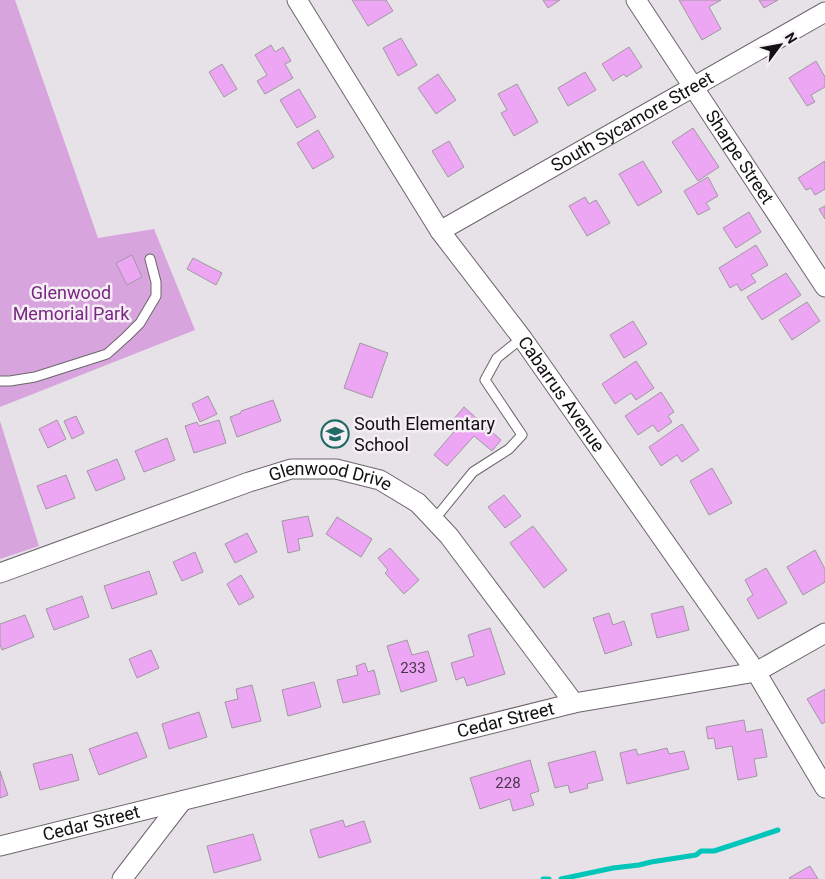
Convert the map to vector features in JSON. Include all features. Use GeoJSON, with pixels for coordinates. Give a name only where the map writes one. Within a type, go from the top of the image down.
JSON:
{"type":"FeatureCollection","features":[{"type":"Feature","properties":{"kind":"street","name":"Cabarrus Avenue"},"geometry":{"type":"LineString","coordinates":[[296,0],[440,231],[522,338],[756,672],[825,788]]}},
{"type":"Feature","properties":{"kind":"street","name":"Sharpe Street"},"geometry":{"type":"LineString","coordinates":[[636,0],[825,287]]}},
{"type":"Feature","properties":{"kind":"street","name":"South Sycamore Street"},"geometry":{"type":"LineString","coordinates":[[440,231],[825,12]]}},
{"type":"Feature","properties":{"kind":"street","name":"Glenwood Drive"},"geometry":{"type":"LineString","coordinates":[[0,574],[248,482],[292,469],[336,469],[380,480],[418,504],[449,536],[574,704]]}},
{"type":"Feature","properties":{"kind":"street","name":"Cedar Street"},"geometry":{"type":"LineString","coordinates":[[0,846],[574,704],[756,672],[825,632]]}},
{"type":"Feature","properties":{"kind":"street","name":"Cedar Street"},"geometry":{"type":"LineString","coordinates":[[122,879],[182,801]]}},
{"type":"Feature","properties":{"kind":"lane"},"geometry":{"type":"LineString","coordinates":[[0,381],[35,377],[107,354],[140,323],[156,296],[156,282],[150,259]]}},
{"type":"Feature","properties":{"kind":"lane"},"geometry":{"type":"LineString","coordinates":[[434,520],[473,472],[510,448],[522,435],[485,380],[498,358],[522,338]]}},
{"type":"Feature","properties":{"kind":"green space","name":"Glenwood Memorial Park"},"geometry":{"type":"Polygon","coordinates":[[[0,0],[15,0],[98,238],[154,229],[195,330],[0,407],[0,0]]]}},
{"type":"Feature","properties":{"kind":"green space"},"geometry":{"type":"Polygon","coordinates":[[[0,421],[39,546],[0,559],[0,421]]]}},
{"type":"Feature","properties":{"kind":"building"},"geometry":{"type":"Polygon","coordinates":[[[352,0],[386,0],[393,11],[368,26],[352,0]]]}},
{"type":"Feature","properties":{"kind":"building"},"geometry":{"type":"Polygon","coordinates":[[[543,0],[560,0],[548,8],[543,0]]]}},
{"type":"Feature","properties":{"kind":"building"},"geometry":{"type":"Polygon","coordinates":[[[679,0],[721,0],[709,7],[721,29],[702,40],[679,0]]]}},
{"type":"Feature","properties":{"kind":"building"},"geometry":{"type":"Polygon","coordinates":[[[759,0],[778,0],[764,8],[759,0]]]}},
{"type":"Feature","properties":{"kind":"building"},"geometry":{"type":"Polygon","coordinates":[[[401,38],[417,65],[398,76],[383,48],[401,38]]]}},
{"type":"Feature","properties":{"kind":"building"},"geometry":{"type":"Polygon","coordinates":[[[271,45],[275,52],[283,47],[291,61],[285,64],[293,78],[265,94],[257,81],[267,75],[255,55],[271,45]]]}},
{"type":"Feature","properties":{"kind":"building"},"geometry":{"type":"Polygon","coordinates":[[[629,47],[642,67],[626,77],[624,74],[613,81],[602,64],[629,47]]]}},
{"type":"Feature","properties":{"kind":"building"},"geometry":{"type":"Polygon","coordinates":[[[816,61],[825,77],[825,87],[811,95],[815,102],[807,106],[789,78],[816,61]]]}},
{"type":"Feature","properties":{"kind":"building"},"geometry":{"type":"Polygon","coordinates":[[[222,64],[237,89],[224,97],[209,72],[222,64]]]}},
{"type":"Feature","properties":{"kind":"building"},"geometry":{"type":"Polygon","coordinates":[[[585,72],[596,90],[568,106],[558,88],[585,72]]]}},
{"type":"Feature","properties":{"kind":"building"},"geometry":{"type":"Polygon","coordinates":[[[438,74],[456,100],[436,114],[418,88],[438,74]]]}},
{"type":"Feature","properties":{"kind":"building"},"geometry":{"type":"Polygon","coordinates":[[[517,84],[538,122],[514,136],[501,113],[507,110],[498,94],[517,84]]]}},
{"type":"Feature","properties":{"kind":"building"},"geometry":{"type":"Polygon","coordinates":[[[299,89],[316,117],[297,128],[280,100],[299,89]]]}},
{"type":"Feature","properties":{"kind":"building"},"geometry":{"type":"Polygon","coordinates":[[[693,128],[719,167],[698,181],[672,142],[693,128]]]}},
{"type":"Feature","properties":{"kind":"building"},"geometry":{"type":"Polygon","coordinates":[[[318,130],[334,157],[313,169],[297,143],[318,130]]]}},
{"type":"Feature","properties":{"kind":"building"},"geometry":{"type":"Polygon","coordinates":[[[449,141],[464,167],[448,177],[432,151],[449,141]]]}},
{"type":"Feature","properties":{"kind":"building"},"geometry":{"type":"Polygon","coordinates":[[[643,161],[662,192],[638,206],[619,174],[643,161]]]}},
{"type":"Feature","properties":{"kind":"building"},"geometry":{"type":"Polygon","coordinates":[[[825,161],[825,189],[815,195],[811,188],[806,190],[798,178],[825,161]]]}},
{"type":"Feature","properties":{"kind":"building"},"geometry":{"type":"Polygon","coordinates":[[[708,177],[718,196],[706,203],[710,209],[698,215],[684,191],[708,177]]]}},
{"type":"Feature","properties":{"kind":"building"},"geometry":{"type":"Polygon","coordinates":[[[585,197],[589,204],[596,200],[610,223],[587,236],[569,206],[585,197]]]}},
{"type":"Feature","properties":{"kind":"building"},"geometry":{"type":"Polygon","coordinates":[[[825,206],[825,219],[819,209],[825,206]]]}},
{"type":"Feature","properties":{"kind":"building"},"geometry":{"type":"Polygon","coordinates":[[[749,212],[761,232],[736,248],[723,228],[749,212]]]}},
{"type":"Feature","properties":{"kind":"building"},"geometry":{"type":"Polygon","coordinates":[[[756,245],[768,265],[751,275],[756,282],[741,291],[737,284],[730,288],[719,268],[756,245]]]}},
{"type":"Feature","properties":{"kind":"building"},"geometry":{"type":"Polygon","coordinates":[[[132,255],[142,277],[127,285],[116,263],[132,255]]]}},
{"type":"Feature","properties":{"kind":"building"},"geometry":{"type":"Polygon","coordinates":[[[193,258],[222,273],[216,285],[187,269],[193,258]]]}},
{"type":"Feature","properties":{"kind":"building"},"geometry":{"type":"Polygon","coordinates":[[[786,273],[801,295],[762,320],[747,297],[786,273]]]}},
{"type":"Feature","properties":{"kind":"building"},"geometry":{"type":"Polygon","coordinates":[[[807,302],[820,321],[792,340],[779,320],[807,302]]]}},
{"type":"Feature","properties":{"kind":"building"},"geometry":{"type":"Polygon","coordinates":[[[633,321],[647,344],[624,358],[610,335],[633,321]]]}},
{"type":"Feature","properties":{"kind":"building"},"geometry":{"type":"Polygon","coordinates":[[[360,343],[388,353],[372,398],[344,388],[360,343]]]}},
{"type":"Feature","properties":{"kind":"building"},"geometry":{"type":"Polygon","coordinates":[[[636,361],[654,388],[636,400],[631,393],[615,404],[602,384],[636,361]]]}},
{"type":"Feature","properties":{"kind":"building"},"geometry":{"type":"Polygon","coordinates":[[[661,392],[674,412],[668,416],[672,422],[658,432],[653,425],[638,435],[625,416],[661,392]]]}},
{"type":"Feature","properties":{"kind":"building"},"geometry":{"type":"Polygon","coordinates":[[[208,396],[217,414],[200,422],[192,404],[208,396]]]}},
{"type":"Feature","properties":{"kind":"building"},"geometry":{"type":"Polygon","coordinates":[[[273,400],[281,421],[237,437],[230,417],[241,413],[241,411],[273,400]]]}},
{"type":"Feature","properties":{"kind":"building"},"geometry":{"type":"Polygon","coordinates":[[[464,407],[501,440],[492,451],[474,436],[447,466],[434,455],[459,426],[453,420],[464,407]]]}},
{"type":"Feature","properties":{"kind":"building"},"geometry":{"type":"Polygon","coordinates":[[[76,416],[84,433],[72,439],[64,421],[76,416]]]}},
{"type":"Feature","properties":{"kind":"building"},"geometry":{"type":"Polygon","coordinates":[[[57,420],[66,439],[48,448],[39,429],[57,420]]]}},
{"type":"Feature","properties":{"kind":"building"},"geometry":{"type":"Polygon","coordinates":[[[219,420],[226,443],[194,453],[185,426],[197,422],[199,426],[219,420]]]}},
{"type":"Feature","properties":{"kind":"building"},"geometry":{"type":"Polygon","coordinates":[[[682,424],[699,450],[682,462],[677,455],[661,466],[649,447],[682,424]]]}},
{"type":"Feature","properties":{"kind":"building"},"geometry":{"type":"Polygon","coordinates":[[[167,438],[175,460],[144,472],[135,451],[167,438]]]}},
{"type":"Feature","properties":{"kind":"building"},"geometry":{"type":"Polygon","coordinates":[[[117,459],[125,479],[96,491],[87,471],[117,459]]]}},
{"type":"Feature","properties":{"kind":"building"},"geometry":{"type":"Polygon","coordinates":[[[712,468],[732,503],[709,515],[690,481],[712,468]]]}},
{"type":"Feature","properties":{"kind":"building"},"geometry":{"type":"Polygon","coordinates":[[[66,475],[75,498],[46,509],[37,486],[66,475]]]}},
{"type":"Feature","properties":{"kind":"building"},"geometry":{"type":"Polygon","coordinates":[[[504,495],[521,516],[505,528],[488,507],[504,495]]]}},
{"type":"Feature","properties":{"kind":"building"},"geometry":{"type":"Polygon","coordinates":[[[308,516],[313,536],[298,539],[300,550],[288,553],[282,521],[308,516]]]}},
{"type":"Feature","properties":{"kind":"building"},"geometry":{"type":"Polygon","coordinates":[[[337,517],[372,539],[361,557],[326,534],[337,517]]]}},
{"type":"Feature","properties":{"kind":"building"},"geometry":{"type":"Polygon","coordinates":[[[533,526],[567,570],[544,588],[510,543],[533,526]]]}},
{"type":"Feature","properties":{"kind":"building"},"geometry":{"type":"Polygon","coordinates":[[[247,533],[257,552],[235,563],[225,544],[247,533]]]}},
{"type":"Feature","properties":{"kind":"building"},"geometry":{"type":"Polygon","coordinates":[[[390,548],[419,580],[404,594],[385,573],[388,570],[378,558],[390,548]]]}},
{"type":"Feature","properties":{"kind":"building"},"geometry":{"type":"Polygon","coordinates":[[[815,550],[825,569],[825,582],[803,595],[787,567],[815,550]]]}},
{"type":"Feature","properties":{"kind":"building"},"geometry":{"type":"Polygon","coordinates":[[[195,552],[203,572],[182,581],[173,562],[195,552]]]}},
{"type":"Feature","properties":{"kind":"building"},"geometry":{"type":"Polygon","coordinates":[[[766,568],[787,603],[758,619],[747,599],[753,595],[745,580],[766,568]]]}},
{"type":"Feature","properties":{"kind":"building"},"geometry":{"type":"Polygon","coordinates":[[[149,571],[157,594],[112,609],[104,586],[149,571]]]}},
{"type":"Feature","properties":{"kind":"building"},"geometry":{"type":"Polygon","coordinates":[[[241,575],[254,597],[239,605],[227,584],[241,575]]]}},
{"type":"Feature","properties":{"kind":"building"},"geometry":{"type":"Polygon","coordinates":[[[82,596],[89,617],[54,630],[46,609],[82,596]]]}},
{"type":"Feature","properties":{"kind":"building"},"geometry":{"type":"Polygon","coordinates":[[[683,606],[689,630],[657,638],[651,614],[683,606]]]}},
{"type":"Feature","properties":{"kind":"building"},"geometry":{"type":"Polygon","coordinates":[[[609,613],[613,625],[624,621],[632,645],[605,654],[593,618],[609,613]]]}},
{"type":"Feature","properties":{"kind":"building"},"geometry":{"type":"Polygon","coordinates":[[[25,615],[34,637],[2,650],[0,644],[0,624],[25,615]]]}},
{"type":"Feature","properties":{"kind":"building"},"geometry":{"type":"Polygon","coordinates":[[[490,628],[505,674],[467,686],[464,677],[456,680],[451,663],[474,656],[468,635],[490,628]]]}},
{"type":"Feature","properties":{"kind":"building"},"geometry":{"type":"Polygon","coordinates":[[[407,640],[412,655],[428,651],[437,681],[401,692],[387,646],[407,640]]]}},
{"type":"Feature","properties":{"kind":"building"},"geometry":{"type":"Polygon","coordinates":[[[151,650],[159,668],[137,678],[129,659],[151,650]]]}},
{"type":"Feature","properties":{"kind":"building"},"geometry":{"type":"Polygon","coordinates":[[[365,663],[368,672],[374,670],[380,694],[343,703],[337,680],[358,675],[356,666],[365,663]]]}},
{"type":"Feature","properties":{"kind":"building"},"geometry":{"type":"Polygon","coordinates":[[[314,682],[321,707],[288,716],[282,690],[314,682]]]}},
{"type":"Feature","properties":{"kind":"building"},"geometry":{"type":"Polygon","coordinates":[[[252,685],[261,721],[232,728],[225,702],[238,699],[236,689],[252,685]]]}},
{"type":"Feature","properties":{"kind":"building"},"geometry":{"type":"Polygon","coordinates":[[[825,689],[825,722],[822,724],[807,699],[825,689]]]}},
{"type":"Feature","properties":{"kind":"building"},"geometry":{"type":"Polygon","coordinates":[[[199,712],[207,737],[169,749],[162,724],[199,712]]]}},
{"type":"Feature","properties":{"kind":"building"},"geometry":{"type":"Polygon","coordinates":[[[744,720],[746,732],[762,729],[767,757],[754,759],[757,776],[738,780],[732,746],[716,749],[714,738],[708,739],[706,727],[744,720]]]}},
{"type":"Feature","properties":{"kind":"building"},"geometry":{"type":"Polygon","coordinates":[[[137,732],[147,757],[99,775],[89,749],[137,732]]]}},
{"type":"Feature","properties":{"kind":"building"},"geometry":{"type":"Polygon","coordinates":[[[667,748],[669,754],[684,751],[689,769],[627,784],[620,753],[636,749],[638,755],[667,748]]]}},
{"type":"Feature","properties":{"kind":"building"},"geometry":{"type":"Polygon","coordinates":[[[595,751],[603,780],[587,784],[588,788],[570,793],[568,785],[555,788],[548,763],[595,751]]]}},
{"type":"Feature","properties":{"kind":"building"},"geometry":{"type":"Polygon","coordinates":[[[72,754],[79,780],[40,790],[33,764],[72,754]]]}},
{"type":"Feature","properties":{"kind":"building"},"geometry":{"type":"Polygon","coordinates":[[[530,760],[539,791],[530,794],[534,805],[513,811],[510,799],[480,809],[470,778],[530,760]]]}},
{"type":"Feature","properties":{"kind":"building"},"geometry":{"type":"Polygon","coordinates":[[[0,771],[8,795],[0,798],[0,771]]]}},
{"type":"Feature","properties":{"kind":"building"},"geometry":{"type":"Polygon","coordinates":[[[343,820],[345,827],[364,821],[371,842],[319,858],[310,830],[343,820]]]}},
{"type":"Feature","properties":{"kind":"building"},"geometry":{"type":"Polygon","coordinates":[[[253,834],[261,860],[214,873],[207,846],[253,834]]]}},
{"type":"Feature","properties":{"kind":"building"},"geometry":{"type":"Polygon","coordinates":[[[810,866],[818,879],[789,878],[810,866]]]}},
{"type":"Feature","properties":{"kind":"waterway"},"geometry":{"type":"LineString","coordinates":[[561,879],[613,868],[696,855],[701,851],[714,851],[778,830]]}},
{"type":"Feature","properties":{"kind":"waterway"},"geometry":{"type":"LineString","coordinates":[[543,879],[549,879]]}},
{"type":"Feature","properties":{"kind":"place","name":"South Elementary School"},"geometry":{"type":"Point","coordinates":[335,434]}}]}
